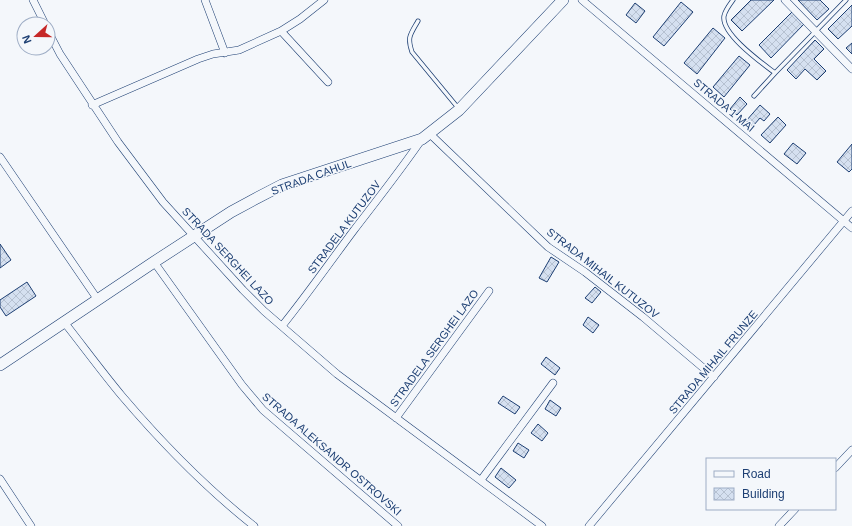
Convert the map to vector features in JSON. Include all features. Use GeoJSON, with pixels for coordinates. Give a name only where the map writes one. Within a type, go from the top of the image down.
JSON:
{"type":"FeatureCollection","features":[{"type":"Feature","properties":{"kind":"main road","name":"STRADA CAHUL"},"geometry":{"type":"LineString","coordinates":[[0,365],[154,262],[237,209],[282,185],[426,136],[459,110],[564,0]]}},
{"type":"Feature","properties":{"kind":"street"},"geometry":{"type":"LineString","coordinates":[[33,0],[41,16]]}},
{"type":"Feature","properties":{"kind":"street"},"geometry":{"type":"LineString","coordinates":[[205,0],[224,52]]}},
{"type":"Feature","properties":{"kind":"street"},"geometry":{"type":"LineString","coordinates":[[92,105],[198,59],[214,54],[239,50],[282,31],[324,0]]}},
{"type":"Feature","properties":{"kind":"street","name":"STRADA 1 MAI"},"geometry":{"type":"LineString","coordinates":[[582,0],[852,228]]}},
{"type":"Feature","properties":{"kind":"street"},"geometry":{"type":"LineString","coordinates":[[786,0],[852,69]]}},
{"type":"Feature","properties":{"kind":"street"},"geometry":{"type":"LineString","coordinates":[[282,31],[328,82]]}},
{"type":"Feature","properties":{"kind":"street","name":"STRADA SERGHEI LAZO"},"geometry":{"type":"LineString","coordinates":[[56,46],[92,105],[163,202],[264,311],[337,374],[542,526]]}},
{"type":"Feature","properties":{"kind":"street","name":"STRADELA KUTUZOV"},"geometry":{"type":"LineString","coordinates":[[282,326],[426,136]]}},
{"type":"Feature","properties":{"kind":"street","name":"STRADA MIHAIL KUTUZOV"},"geometry":{"type":"LineString","coordinates":[[426,136],[548,247],[585,272],[714,377]]}},
{"type":"Feature","properties":{"kind":"street"},"geometry":{"type":"LineString","coordinates":[[0,157],[98,300]]}},
{"type":"Feature","properties":{"kind":"street","name":"STRADA MIHAIL FRUNZE"},"geometry":{"type":"LineString","coordinates":[[589,526],[852,211]]}},
{"type":"Feature","properties":{"kind":"street","name":"STRADA ALEKSANDR OSTROVSKI"},"geometry":{"type":"LineString","coordinates":[[154,262],[242,385],[263,410],[398,526]]}},
{"type":"Feature","properties":{"kind":"street","name":"STRADELA SERGHEI LAZO"},"geometry":{"type":"LineString","coordinates":[[396,418],[489,291]]}},
{"type":"Feature","properties":{"kind":"street"},"geometry":{"type":"LineString","coordinates":[[64,322],[152,431],[218,495],[254,526]]}},
{"type":"Feature","properties":{"kind":"street"},"geometry":{"type":"LineString","coordinates":[[481,480],[553,383]]}},
{"type":"Feature","properties":{"kind":"street"},"geometry":{"type":"LineString","coordinates":[[836,467],[852,450]]}},
{"type":"Feature","properties":{"kind":"street"},"geometry":{"type":"LineString","coordinates":[[0,480],[31,526]]}},
{"type":"Feature","properties":{"kind":"street"},"geometry":{"type":"LineString","coordinates":[[778,526],[794,510]]}},
{"type":"Feature","properties":{"kind":"lane"},"geometry":{"type":"LineString","coordinates":[[733,0],[724,16],[726,26],[741,46],[775,72]]}},
{"type":"Feature","properties":{"kind":"lane"},"geometry":{"type":"LineString","coordinates":[[754,96],[775,72],[846,0]]}},
{"type":"Feature","properties":{"kind":"lane"},"geometry":{"type":"LineString","coordinates":[[418,21],[410,34],[408,42],[412,52],[459,110]]}},
{"type":"Feature","properties":{"kind":"building"},"geometry":{"type":"Polygon","coordinates":[[[751,0],[774,0],[742,31],[731,20],[751,0]]]}},
{"type":"Feature","properties":{"kind":"building"},"geometry":{"type":"Polygon","coordinates":[[[798,0],[820,0],[829,9],[817,20],[798,0]]]}},
{"type":"Feature","properties":{"kind":"building"},"geometry":{"type":"Polygon","coordinates":[[[681,2],[693,12],[664,46],[653,37],[681,2]]]}},
{"type":"Feature","properties":{"kind":"building"},"geometry":{"type":"Polygon","coordinates":[[[635,3],[645,11],[636,23],[626,15],[635,3]]]}},
{"type":"Feature","properties":{"kind":"building"},"geometry":{"type":"Polygon","coordinates":[[[852,5],[852,26],[838,39],[828,29],[852,5]]]}},
{"type":"Feature","properties":{"kind":"building"},"geometry":{"type":"Polygon","coordinates":[[[792,12],[804,24],[771,58],[759,45],[792,12]]]}},
{"type":"Feature","properties":{"kind":"building"},"geometry":{"type":"Polygon","coordinates":[[[713,28],[725,38],[697,74],[684,63],[713,28]]]}},
{"type":"Feature","properties":{"kind":"building"},"geometry":{"type":"Polygon","coordinates":[[[815,40],[824,49],[814,59],[826,71],[817,80],[805,69],[796,79],[787,70],[815,40]]]}},
{"type":"Feature","properties":{"kind":"building"},"geometry":{"type":"Polygon","coordinates":[[[852,43],[852,54],[846,48],[852,43]]]}},
{"type":"Feature","properties":{"kind":"building"},"geometry":{"type":"Polygon","coordinates":[[[739,56],[750,65],[724,97],[713,87],[739,56]]]}},
{"type":"Feature","properties":{"kind":"building"},"geometry":{"type":"Polygon","coordinates":[[[740,97],[747,104],[737,115],[730,109],[740,97]]]}},
{"type":"Feature","properties":{"kind":"building"},"geometry":{"type":"Polygon","coordinates":[[[760,105],[770,114],[764,121],[760,118],[753,126],[746,121],[760,105]]]}},
{"type":"Feature","properties":{"kind":"building"},"geometry":{"type":"Polygon","coordinates":[[[778,117],[786,125],[770,143],[761,135],[778,117]]]}},
{"type":"Feature","properties":{"kind":"building"},"geometry":{"type":"Polygon","coordinates":[[[793,143],[806,153],[797,164],[784,154],[793,143]]]}},
{"type":"Feature","properties":{"kind":"building"},"geometry":{"type":"Polygon","coordinates":[[[852,144],[852,169],[849,172],[837,162],[852,144]]]}},
{"type":"Feature","properties":{"kind":"building"},"geometry":{"type":"Polygon","coordinates":[[[0,244],[11,260],[0,268],[0,244]]]}},
{"type":"Feature","properties":{"kind":"building"},"geometry":{"type":"Polygon","coordinates":[[[551,257],[559,262],[547,282],[539,278],[551,257]]]}},
{"type":"Feature","properties":{"kind":"building"},"geometry":{"type":"Polygon","coordinates":[[[27,282],[36,296],[6,316],[0,307],[0,300],[27,282]]]}},
{"type":"Feature","properties":{"kind":"building"},"geometry":{"type":"Polygon","coordinates":[[[595,287],[601,292],[592,303],[585,298],[595,287]]]}},
{"type":"Feature","properties":{"kind":"building"},"geometry":{"type":"Polygon","coordinates":[[[588,317],[599,325],[593,333],[583,325],[588,317]]]}},
{"type":"Feature","properties":{"kind":"building"},"geometry":{"type":"Polygon","coordinates":[[[546,357],[560,368],[555,375],[541,364],[546,357]]]}},
{"type":"Feature","properties":{"kind":"building"},"geometry":{"type":"Polygon","coordinates":[[[503,396],[520,407],[515,414],[498,403],[503,396]]]}},
{"type":"Feature","properties":{"kind":"building"},"geometry":{"type":"Polygon","coordinates":[[[550,400],[561,408],[556,416],[545,409],[550,400]]]}},
{"type":"Feature","properties":{"kind":"building"},"geometry":{"type":"Polygon","coordinates":[[[538,424],[548,433],[542,441],[531,433],[538,424]]]}},
{"type":"Feature","properties":{"kind":"building"},"geometry":{"type":"Polygon","coordinates":[[[518,443],[529,450],[524,458],[513,451],[518,443]]]}},
{"type":"Feature","properties":{"kind":"building"},"geometry":{"type":"Polygon","coordinates":[[[501,468],[516,480],[509,488],[495,477],[501,468]]]}}]}
